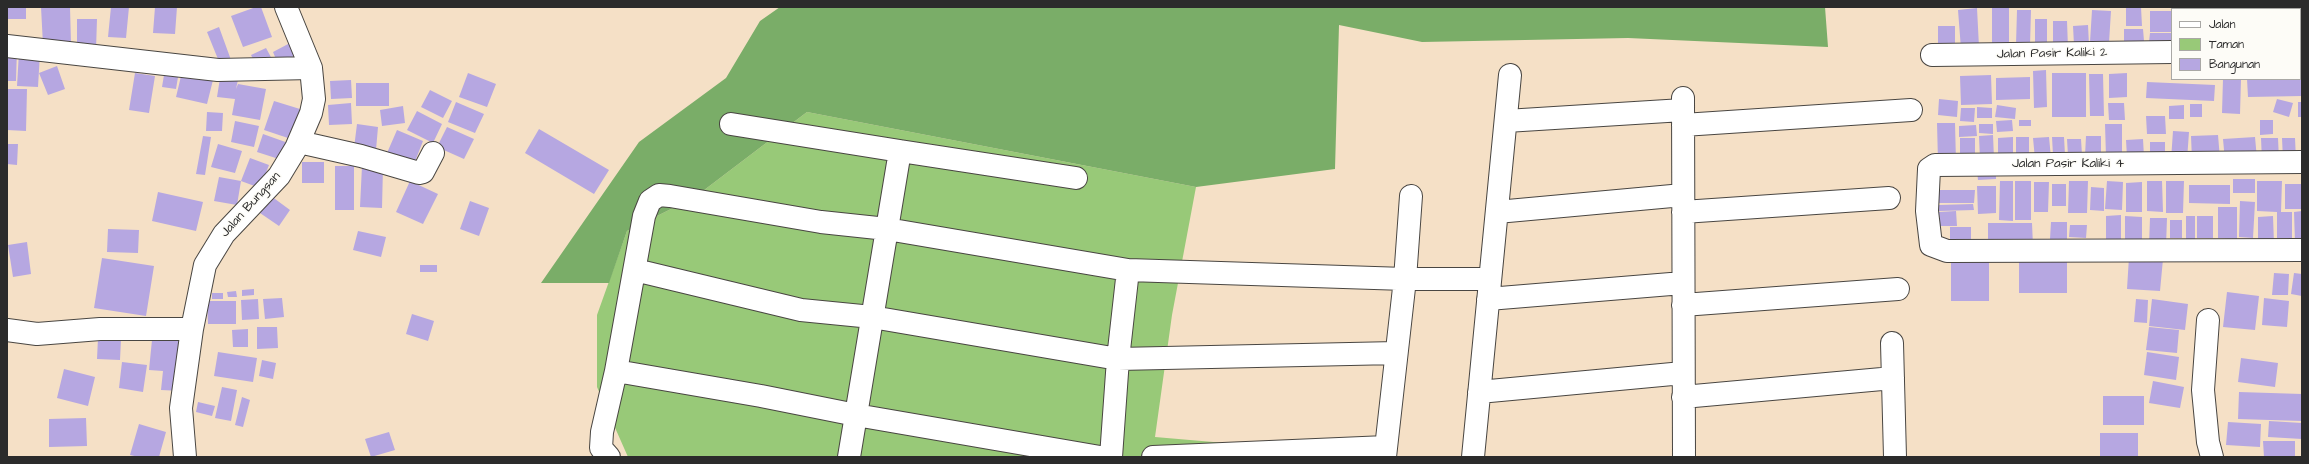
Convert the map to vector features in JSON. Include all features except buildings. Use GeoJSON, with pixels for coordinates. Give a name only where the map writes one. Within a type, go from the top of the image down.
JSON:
{"type":"FeatureCollection","features":[{"type":"Feature","properties":{"kind":"street","name":"Jalan Bungsan"},"geometry":{"type":"LineString","coordinates":[[185,457],[180,408],[192,329],[206,265],[224,234],[279,176],[299,142],[311,114],[314,99],[311,68],[286,7]]}},
{"type":"Feature","properties":{"kind":"street"},"geometry":{"type":"LineString","coordinates":[[7,46],[218,70],[311,68]]}},
{"type":"Feature","properties":{"kind":"street","name":"Jalan Pasir Kaliki 2"},"geometry":{"type":"LineString","coordinates":[[1932,55],[2171,52]]}},
{"type":"Feature","properties":{"kind":"street"},"geometry":{"type":"LineString","coordinates":[[1473,457],[1510,75]]}},
{"type":"Feature","properties":{"kind":"street"},"geometry":{"type":"LineString","coordinates":[[1506,121],[1683,111],[1912,110]]}},
{"type":"Feature","properties":{"kind":"street"},"geometry":{"type":"LineString","coordinates":[[1683,111],[1684,457]]}},
{"type":"Feature","properties":{"kind":"street"},"geometry":{"type":"LineString","coordinates":[[732,124],[1076,178]]}},
{"type":"Feature","properties":{"kind":"street"},"geometry":{"type":"LineString","coordinates":[[299,142],[361,156],[419,173],[423,172],[433,153]]}},
{"type":"Feature","properties":{"kind":"street"},"geometry":{"type":"LineString","coordinates":[[849,457],[900,151]]}},
{"type":"Feature","properties":{"kind":"street","name":"Jalan Pasir Kaliki 4"},"geometry":{"type":"LineString","coordinates":[[2302,162],[1935,165],[1929,169],[1928,228],[1931,245],[1947,250],[2302,250]]}},
{"type":"Feature","properties":{"kind":"street"},"geometry":{"type":"LineString","coordinates":[[610,457],[601,448],[600,442],[616,371],[644,216],[650,201],[659,196],[670,196],[821,222],[887,229],[1128,270],[1405,279],[1489,289],[1683,283]]}},
{"type":"Feature","properties":{"kind":"street"},"geometry":{"type":"LineString","coordinates":[[1153,457],[1385,452],[1405,279],[1411,196]]}},
{"type":"Feature","properties":{"kind":"street"},"geometry":{"type":"LineString","coordinates":[[1497,212],[1683,204],[1889,198]]}},
{"type":"Feature","properties":{"kind":"street"},"geometry":{"type":"LineString","coordinates":[[635,270],[801,310],[872,317],[1118,360],[1396,353]]}},
{"type":"Feature","properties":{"kind":"street"},"geometry":{"type":"LineString","coordinates":[[1111,457],[1118,360],[1128,270]]}},
{"type":"Feature","properties":{"kind":"street"},"geometry":{"type":"LineString","coordinates":[[1683,305],[1898,289]]}},
{"type":"Feature","properties":{"kind":"street"},"geometry":{"type":"LineString","coordinates":[[2208,320],[2203,390],[2208,442],[2212,457]]}},
{"type":"Feature","properties":{"kind":"street"},"geometry":{"type":"LineString","coordinates":[[7,330],[37,334],[100,329],[192,329]]}},
{"type":"Feature","properties":{"kind":"street"},"geometry":{"type":"LineString","coordinates":[[1892,343],[1895,457]]}},
{"type":"Feature","properties":{"kind":"street"},"geometry":{"type":"LineString","coordinates":[[616,371],[761,396],[856,415],[1100,457]]}},
{"type":"Feature","properties":{"kind":"street"},"geometry":{"type":"LineString","coordinates":[[1479,392],[1683,373]]}},
{"type":"Feature","properties":{"kind":"street"},"geometry":{"type":"LineString","coordinates":[[1683,397],[1893,378]]}},
{"type":"Feature","properties":{"kind":"green space"},"geometry":{"type":"Polygon","coordinates":[[[780,7],[1825,7],[1828,47],[1628,38],[1422,42],[1339,25],[1335,169],[1196,187],[807,112],[695,197],[627,231],[609,283],[541,283],[639,142],[726,78],[760,21],[780,7]]]}},
{"type":"Feature","properties":{"kind":"green space"},"geometry":{"type":"Polygon","coordinates":[[[807,112],[1196,187],[1172,315],[1155,437],[1388,457],[628,457],[597,387],[597,315],[627,231],[695,197],[807,112]]]}}]}
